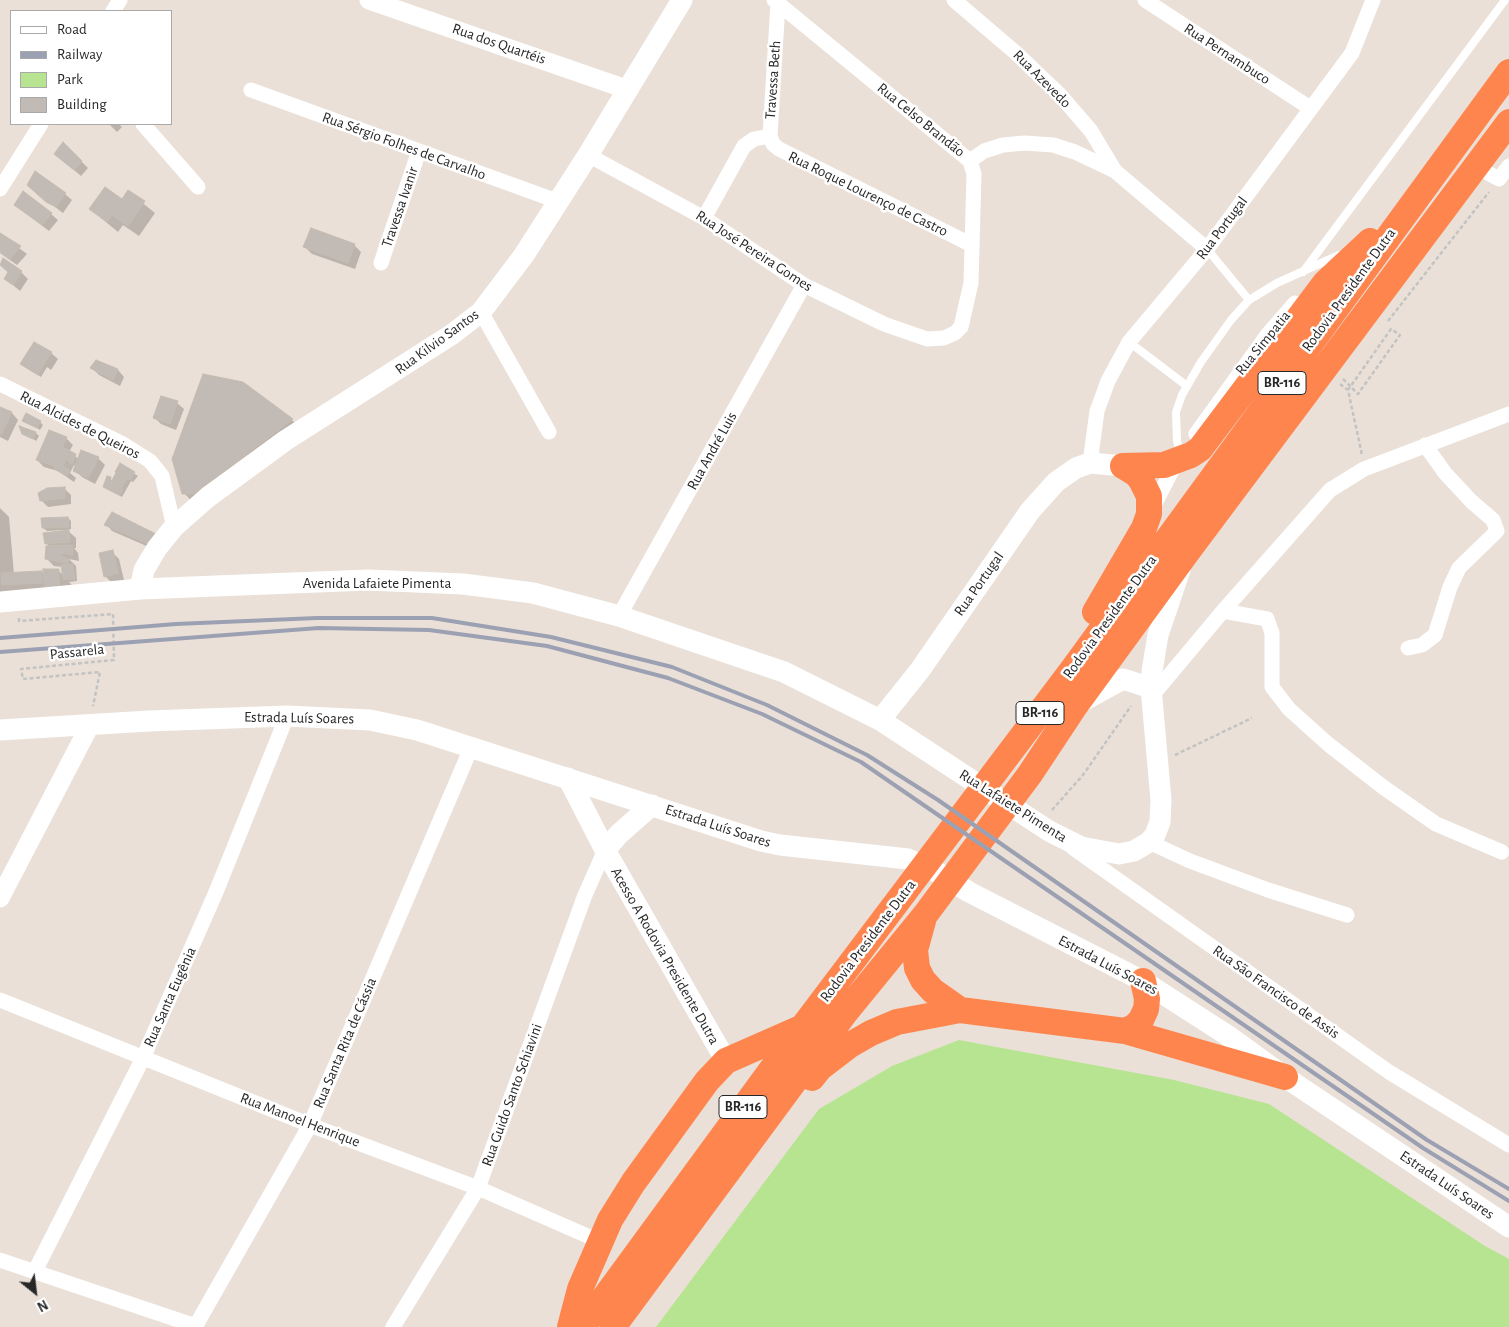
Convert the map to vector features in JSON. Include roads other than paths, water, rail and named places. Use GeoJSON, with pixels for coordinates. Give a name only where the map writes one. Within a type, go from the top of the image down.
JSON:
{"type":"FeatureCollection","features":[{"type":"Feature","properties":{"kind":"highway","name":"Rodovia Presidente Dutra"},"geometry":{"type":"LineString","coordinates":[[583,1327],[802,1028],[1072,670],[1509,72]]}},
{"type":"Feature","properties":{"kind":"highway","name":"Rodovia Presidente Dutra"},"geometry":{"type":"LineString","coordinates":[[613,1327],[845,1013],[928,910],[1030,774],[1075,706],[1188,551],[1338,365],[1509,122]]}},
{"type":"Feature","properties":{"kind":"highway"},"geometry":{"type":"LineString","coordinates":[[1338,365],[1365,326],[1438,235],[1491,175],[1509,137]]}},
{"type":"Feature","properties":{"kind":"highway"},"geometry":{"type":"LineString","coordinates":[[1123,466],[1164,465],[1191,455],[1200,449],[1325,283],[1412,203]]}},
{"type":"Feature","properties":{"kind":"highway"},"geometry":{"type":"LineString","coordinates":[[1072,670],[1081,634],[1144,528],[1150,514],[1149,496],[1141,480],[1136,474],[1123,466]]}},
{"type":"Feature","properties":{"kind":"highway"},"geometry":{"type":"LineString","coordinates":[[928,910],[915,950],[917,968],[923,980],[933,991],[960,1010]]}},
{"type":"Feature","properties":{"kind":"highway"},"geometry":{"type":"LineString","coordinates":[[1125,1031],[1142,1020],[1146,1009],[1148,999],[1143,981]]}},
{"type":"Feature","properties":{"kind":"highway"},"geometry":{"type":"LineString","coordinates":[[626,1327],[820,1068],[850,1045],[898,1022],[960,1010],[1125,1031],[1285,1077]]}},
{"type":"Feature","properties":{"kind":"highway"},"geometry":{"type":"LineString","coordinates":[[570,1327],[580,1289],[600,1241],[633,1183],[708,1081],[726,1061],[802,1028]]}},
{"type":"Feature","properties":{"kind":"main road","name":"Rua Kilvio Santos"},"geometry":{"type":"LineString","coordinates":[[140,589],[144,570],[157,548],[174,527],[208,497],[286,440],[395,373],[481,312],[524,255],[588,155],[629,90],[679,1]]}},
{"type":"Feature","properties":{"kind":"main road"},"geometry":{"type":"LineString","coordinates":[[1090,463],[1123,466]]}},
{"type":"Feature","properties":{"kind":"main road","name":"Rua Portugal"},"geometry":{"type":"LineString","coordinates":[[880,720],[920,670],[1030,511],[1056,482],[1076,468],[1090,463]]}},
{"type":"Feature","properties":{"kind":"main road"},"geometry":{"type":"LineString","coordinates":[[1149,842],[1158,830],[1161,812],[1151,693],[1158,635],[1188,551]]}},
{"type":"Feature","properties":{"kind":"main road","name":"Avenida Lafaiete Pimenta"},"geometry":{"type":"LineString","coordinates":[[9,607],[140,589],[321,582],[412,580],[533,593],[619,616],[784,672],[880,720]]}},
{"type":"Feature","properties":{"kind":"main road"},"geometry":{"type":"LineString","coordinates":[[1075,706],[1123,679],[1151,693]]}},
{"type":"Feature","properties":{"kind":"main road","name":"Estrada Luís Soares"},"geometry":{"type":"LineString","coordinates":[[0,730],[287,716],[347,717],[395,724],[761,841],[780,845],[908,859],[935,870],[969,892],[1143,981],[1228,1035],[1285,1077],[1509,1227]]}},
{"type":"Feature","properties":{"kind":"main road","name":"Rua Lafaiete Pimenta"},"geometry":{"type":"LineString","coordinates":[[880,720],[1044,828],[1082,847],[1105,853],[1126,853],[1149,842]]}},
{"type":"Feature","properties":{"kind":"main road","name":"Acesso A Rodovia Presidente Dutra"},"geometry":{"type":"LineString","coordinates":[[568,778],[605,850],[726,1061]]}},
{"type":"Feature","properties":{"kind":"main road","name":"Acesso A Rodovia Presidente Dutra"},"geometry":{"type":"LineString","coordinates":[[605,850],[619,834],[652,805]]}},
{"type":"Feature","properties":{"kind":"street","name":"Rua dos Quartéis"},"geometry":{"type":"LineString","coordinates":[[369,0],[629,90]]}},
{"type":"Feature","properties":{"kind":"street","name":"Rua Azevedo"},"geometry":{"type":"LineString","coordinates":[[954,0],[1016,53],[1060,95],[1091,132],[1115,171]]}},
{"type":"Feature","properties":{"kind":"street","name":"Rua Pernambuco"},"geometry":{"type":"LineString","coordinates":[[1145,0],[1310,108]]}},
{"type":"Feature","properties":{"kind":"street","name":"Rua Portugal"},"geometry":{"type":"LineString","coordinates":[[1090,463],[1098,411],[1108,381],[1129,342],[1207,248],[1352,53],[1373,0]]}},
{"type":"Feature","properties":{"kind":"street","name":"Rua Celso Brandão"},"geometry":{"type":"LineString","coordinates":[[776,2],[970,161],[984,151],[1003,144],[1053,145],[1115,171],[1207,248]]}},
{"type":"Feature","properties":{"kind":"street","name":"Travessa Beth"},"geometry":{"type":"LineString","coordinates":[[704,218],[744,146],[754,139],[770,136],[776,2]]}},
{"type":"Feature","properties":{"kind":"street","name":"Rua Sérgio Folhes de Carvalho"},"geometry":{"type":"LineString","coordinates":[[251,90],[557,201]]}},
{"type":"Feature","properties":{"kind":"street"},"geometry":{"type":"LineString","coordinates":[[0,189],[40,125]]}},
{"type":"Feature","properties":{"kind":"street"},"geometry":{"type":"LineString","coordinates":[[144,125],[198,187]]}},
{"type":"Feature","properties":{"kind":"street","name":"Rua Roque Lourenço de Castro"},"geometry":{"type":"LineString","coordinates":[[770,136],[778,149],[972,245]]}},
{"type":"Feature","properties":{"kind":"street","name":"Travessa Ivanir"},"geometry":{"type":"LineString","coordinates":[[381,263],[420,151]]}},
{"type":"Feature","properties":{"kind":"street","name":"Rua José Pereira Gomes"},"geometry":{"type":"LineString","coordinates":[[588,155],[704,218],[804,286],[884,324],[927,339],[944,338],[955,333],[961,327],[971,283],[974,174],[970,161]]}},
{"type":"Feature","properties":{"kind":"street"},"geometry":{"type":"LineString","coordinates":[[1491,175],[1509,166]]}},
{"type":"Feature","properties":{"kind":"street","name":"Rua Simpatia"},"geometry":{"type":"LineString","coordinates":[[1150,514],[1179,458],[1268,334],[1342,253],[1412,203]]}},
{"type":"Feature","properties":{"kind":"street","name":"Rua André Luis"},"geometry":{"type":"LineString","coordinates":[[619,616],[804,286]]}},
{"type":"Feature","properties":{"kind":"street"},"geometry":{"type":"LineString","coordinates":[[481,312],[549,432]]}},
{"type":"Feature","properties":{"kind":"street","name":"Rua Alcides de Queiros"},"geometry":{"type":"LineString","coordinates":[[0,384],[123,444],[150,462],[162,476],[174,527]]}},
{"type":"Feature","properties":{"kind":"street"},"geometry":{"type":"LineString","coordinates":[[1151,693],[1330,490],[1364,469],[1509,414]]}},
{"type":"Feature","properties":{"kind":"street"},"geometry":{"type":"LineString","coordinates":[[1408,648],[1422,645],[1435,635],[1450,587],[1459,568],[1497,531],[1493,520],[1464,494],[1445,473],[1425,445]]}},
{"type":"Feature","properties":{"kind":"street"},"geometry":{"type":"LineString","coordinates":[[1222,611],[1267,619],[1272,633],[1272,687],[1288,709],[1328,744],[1383,787],[1436,824],[1502,852]]}},
{"type":"Feature","properties":{"kind":"street","name":"Rua Santa Eugênia"},"geometry":{"type":"LineString","coordinates":[[35,1271],[143,1058],[216,892],[287,716]]}},
{"type":"Feature","properties":{"kind":"street"},"geometry":{"type":"LineString","coordinates":[[0,898],[90,725]]}},
{"type":"Feature","properties":{"kind":"street","name":"Rua Santa Rita de Cássia"},"geometry":{"type":"LineString","coordinates":[[195,1327],[310,1125],[471,748]]}},
{"type":"Feature","properties":{"kind":"street","name":"Rua São Francisco de Assis"},"geometry":{"type":"LineString","coordinates":[[1044,828],[1389,1072],[1509,1145]]}},
{"type":"Feature","properties":{"kind":"street"},"geometry":{"type":"LineString","coordinates":[[1149,842],[1190,861],[1268,890],[1348,915]]}},
{"type":"Feature","properties":{"kind":"street","name":"Rua Guido Santo Schiavini"},"geometry":{"type":"LineString","coordinates":[[393,1327],[478,1188],[585,895],[605,850]]}},
{"type":"Feature","properties":{"kind":"street","name":"Rua Manoel Henrique"},"geometry":{"type":"LineString","coordinates":[[0,1000],[310,1125],[478,1188],[600,1241]]}},
{"type":"Feature","properties":{"kind":"street"},"geometry":{"type":"LineString","coordinates":[[0,1260],[195,1327]]}},
{"type":"Feature","properties":{"kind":"lane"},"geometry":{"type":"LineString","coordinates":[[1303,272],[1505,0]]}},
{"type":"Feature","properties":{"kind":"lane"},"geometry":{"type":"LineString","coordinates":[[1207,248],[1249,300]]}},
{"type":"Feature","properties":{"kind":"lane"},"geometry":{"type":"LineString","coordinates":[[1179,458],[1176,412],[1187,386],[1226,327],[1249,300],[1277,282],[1342,253]]}},
{"type":"Feature","properties":{"kind":"lane"},"geometry":{"type":"LineString","coordinates":[[1129,342],[1187,386]]}},
{"type":"Feature","properties":{"kind":"railway"},"geometry":{"type":"LineString","coordinates":[[0,638],[176,624],[317,618],[432,618],[551,637],[672,667],[767,705],[867,755],[938,800],[1427,1140],[1509,1189]]}},
{"type":"Feature","properties":{"kind":"railway"},"geometry":{"type":"LineString","coordinates":[[0,652],[319,628],[429,630],[547,646],[668,678],[762,714],[861,762],[1423,1148],[1509,1201]]}}]}
